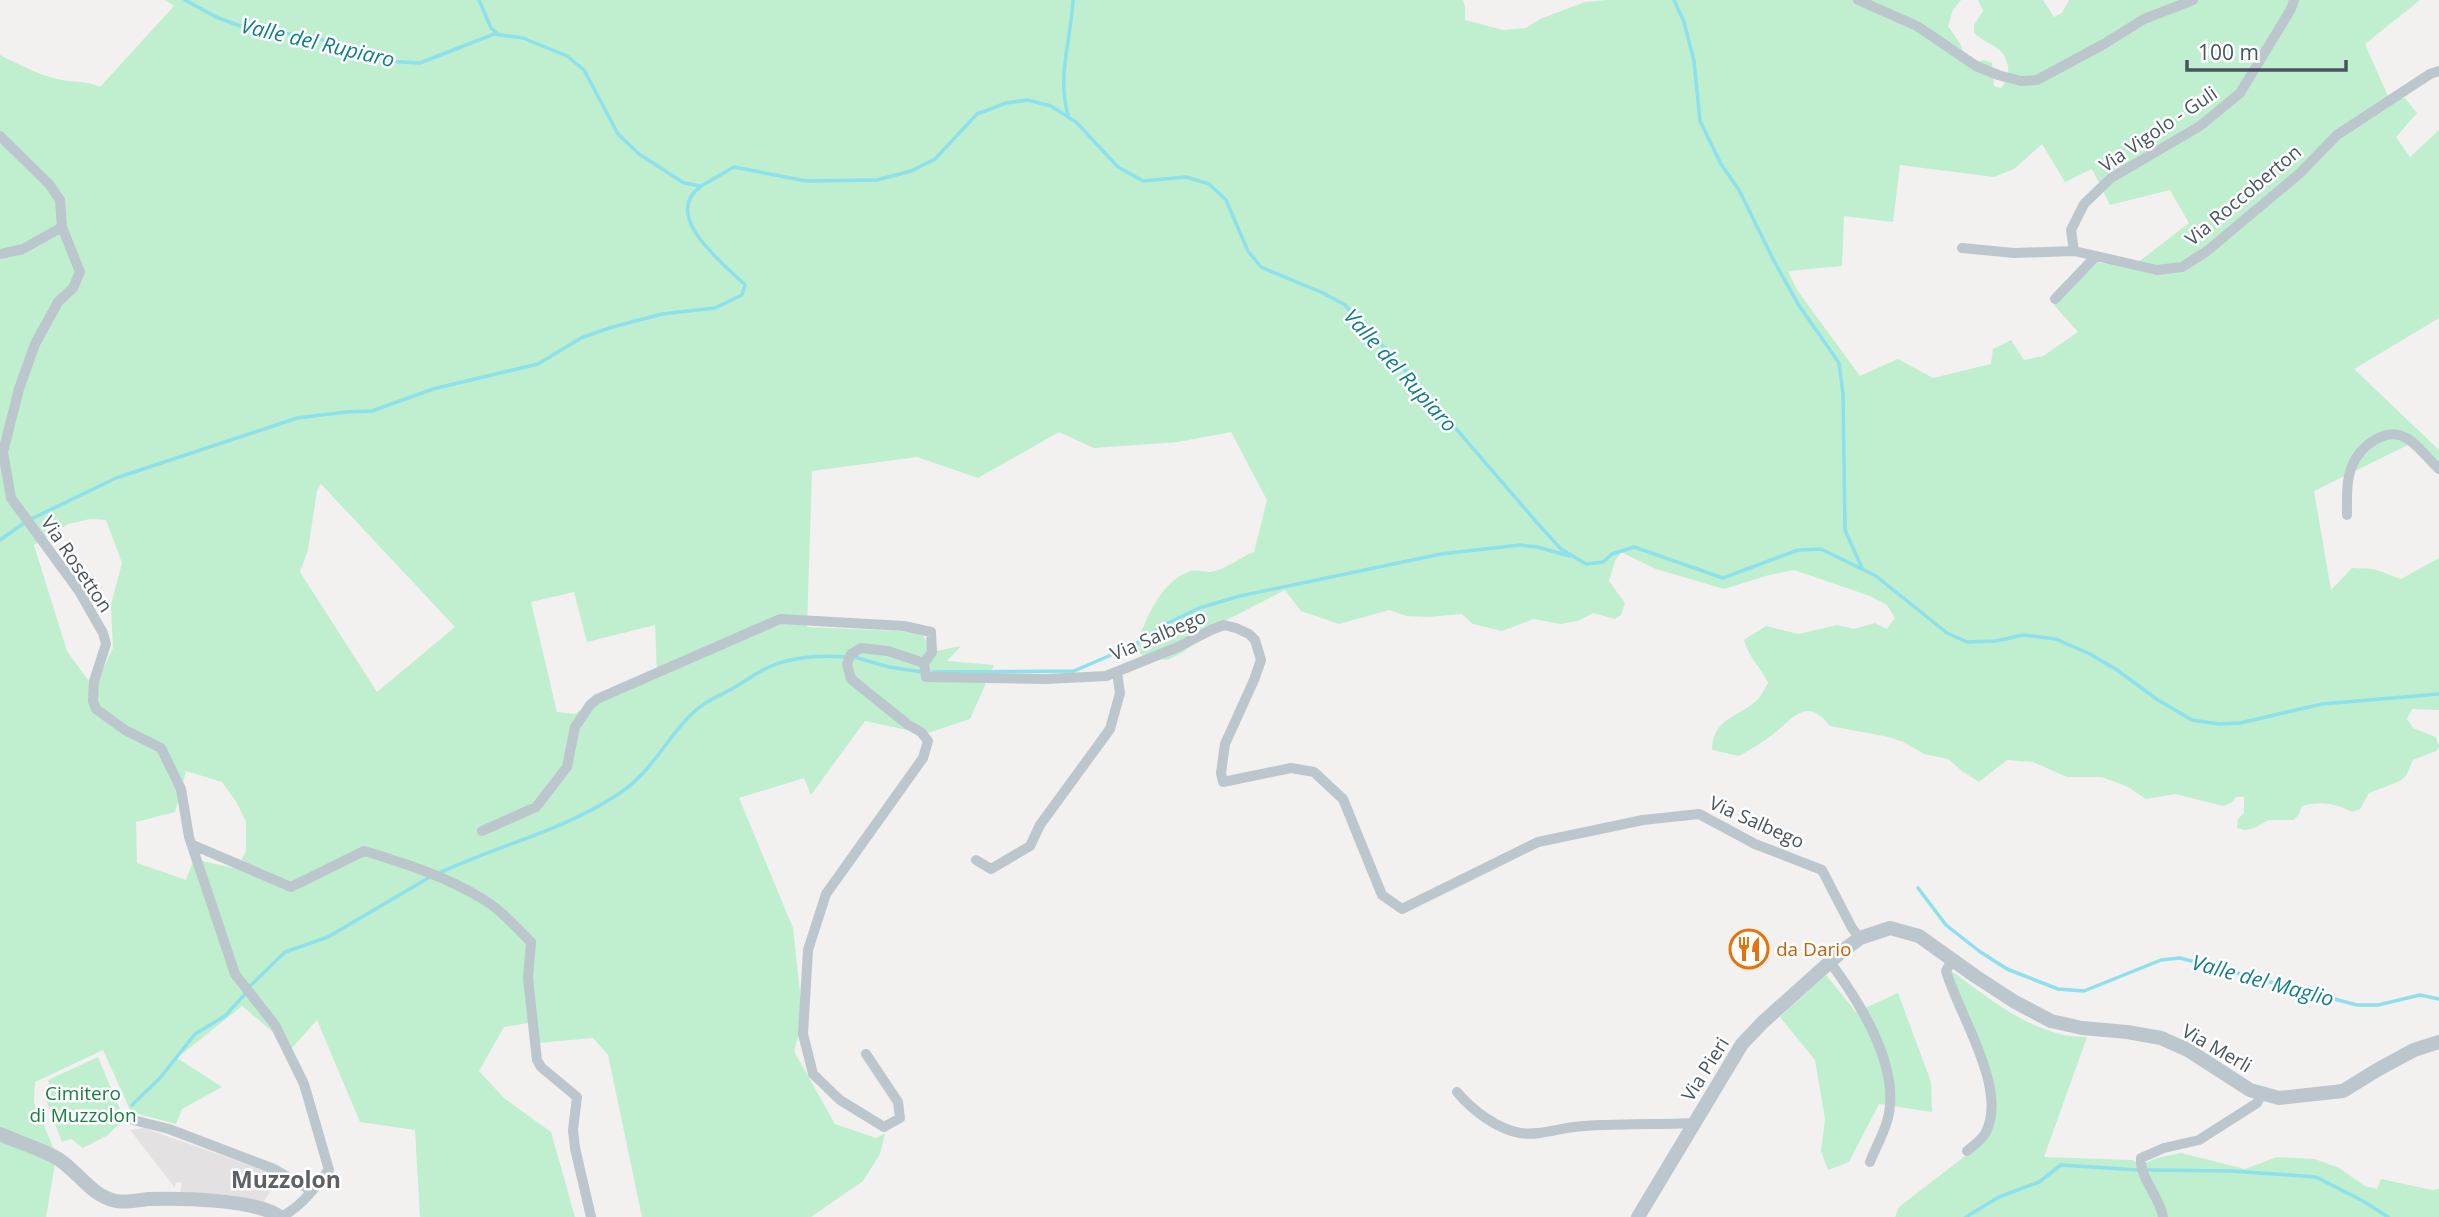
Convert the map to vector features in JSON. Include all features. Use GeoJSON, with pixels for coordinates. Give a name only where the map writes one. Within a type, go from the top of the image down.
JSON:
{"type":"FeatureCollection","features":[{"type":"Feature","properties":{"kind":"street"},"geometry":{"type":"LineString","coordinates":[[1858,0],[1917,26],[1976,66],[2021,81],[2037,80],[2144,19],[2193,0]]}},
{"type":"Feature","properties":{"kind":"street","name":"Via Vigolo - Guli"},"geometry":{"type":"LineString","coordinates":[[2074,251],[2071,230],[2084,204],[2112,178],[2200,125],[2240,93],[2294,0]]}},
{"type":"Feature","properties":{"kind":"street","name":"Via Roccoberton"},"geometry":{"type":"LineString","coordinates":[[1962,248],[2014,253],[2074,251],[2157,270],[2182,267],[2207,251],[2299,174],[2337,135],[2439,71]]}},
{"type":"Feature","properties":{"kind":"street"},"geometry":{"type":"LineString","coordinates":[[0,136],[50,184],[60,200],[62,227],[23,249],[0,254]]}},
{"type":"Feature","properties":{"kind":"street","name":"Via Rosetton"},"geometry":{"type":"LineString","coordinates":[[62,227],[80,272],[73,288],[58,302],[35,344],[19,389],[3,452],[11,498],[79,591],[103,633],[106,645],[94,681],[93,701],[96,709],[125,730],[161,748],[181,789],[189,837],[235,974],[275,1025],[304,1084],[329,1170],[312,1191]]}},
{"type":"Feature","properties":{"kind":"street"},"geometry":{"type":"LineString","coordinates":[[2055,299],[2096,256]]}},
{"type":"Feature","properties":{"kind":"street"},"geometry":{"type":"LineString","coordinates":[[2347,515],[2347,493],[2352,466],[2376,438],[2393,433],[2408,439],[2439,469]]}},
{"type":"Feature","properties":{"kind":"street","name":"Via Salbego"},"geometry":{"type":"LineString","coordinates":[[482,831],[536,807],[567,767],[575,727],[597,699],[780,619],[904,626],[931,632],[932,652],[924,663],[926,677],[1046,679],[1106,676],[1224,625],[1249,634],[1255,640],[1261,660],[1225,744],[1221,774],[1223,782],[1291,768],[1314,772],[1343,799],[1382,895],[1402,909],[1538,842],[1643,820],[1699,814],[1755,844],[1822,870],[1828,877],[1852,928],[1860,937]]}},
{"type":"Feature","properties":{"kind":"street"},"geometry":{"type":"LineString","coordinates":[[866,1054],[898,1102],[900,1118],[884,1127],[840,1100],[813,1074],[803,1034],[808,950],[826,894],[923,758],[928,741],[921,732],[851,679],[849,659],[861,649],[888,651],[924,663]]}},
{"type":"Feature","properties":{"kind":"street"},"geometry":{"type":"LineString","coordinates":[[975,860],[991,869],[1030,846],[1040,825],[1110,729],[1119,693],[1117,671]]}},
{"type":"Feature","properties":{"kind":"street"},"geometry":{"type":"LineString","coordinates":[[193,845],[291,887],[364,851],[440,876],[484,899],[531,942],[528,978],[537,1059],[541,1067],[577,1097],[573,1130],[591,1217]]}},
{"type":"Feature","properties":{"kind":"street","name":"Via Pieri"},"geometry":{"type":"LineString","coordinates":[[1638,1217],[1742,1044],[1763,1022],[1860,937],[1890,928],[1919,936],[1975,976]]}},
{"type":"Feature","properties":{"kind":"street"},"geometry":{"type":"LineString","coordinates":[[1952,960],[1947,971],[1980,1057],[1992,1104],[1986,1131],[1967,1151]]}},
{"type":"Feature","properties":{"kind":"street"},"geometry":{"type":"LineString","coordinates":[[1830,962],[1864,1014],[1880,1052],[1889,1084],[1890,1105],[1886,1122],[1870,1162]]}},
{"type":"Feature","properties":{"kind":"street","name":"Via Merli"},"geometry":{"type":"LineString","coordinates":[[1975,976],[2050,1021],[2161,1038],[2188,1050],[2250,1090],[2279,1098],[2343,1091],[2414,1050],[2439,1042]]}},
{"type":"Feature","properties":{"kind":"street"},"geometry":{"type":"LineString","coordinates":[[1457,1092],[1492,1121],[1520,1133],[1575,1127],[1694,1123]]}},
{"type":"Feature","properties":{"kind":"street"},"geometry":{"type":"LineString","coordinates":[[2163,1217],[2161,1205],[2143,1170],[2141,1158],[2148,1153],[2199,1140],[2257,1103],[2262,1093]]}},
{"type":"Feature","properties":{"kind":"street"},"geometry":{"type":"LineString","coordinates":[[0,1134],[54,1157],[71,1168],[102,1196],[117,1202],[202,1200],[265,1209],[280,1217],[286,1215],[312,1191],[262,1165],[170,1129],[129,1119]]}},
{"type":"Feature","properties":{"kind":"shaded area"},"geometry":{"type":"Polygon","coordinates":[[[144,1128],[269,1172],[275,1181],[273,1187],[261,1206],[180,1193],[182,1183],[176,1182],[175,1188],[130,1130],[144,1128]]]}},
{"type":"Feature","properties":{"kind":"green space"},"geometry":{"type":"Polygon","coordinates":[[[165,0],[1463,0],[1465,20],[1503,30],[1526,28],[1540,19],[1585,2],[1607,0],[1961,0],[1953,10],[1948,26],[1961,45],[1963,54],[1977,62],[1984,60],[1992,63],[1994,86],[2001,88],[2008,76],[2006,60],[1999,50],[1974,33],[1974,25],[1983,11],[1978,0],[2043,0],[2054,17],[2062,13],[2069,0],[2420,0],[2365,44],[2390,101],[2405,98],[2417,113],[2396,137],[2410,157],[2439,130],[2439,318],[2354,369],[2439,450],[2439,465],[2414,442],[2314,491],[2331,590],[2352,568],[2374,569],[2401,579],[2439,558],[2439,710],[2412,709],[2407,719],[2413,728],[2436,737],[2439,747],[2436,751],[2413,760],[2406,776],[2400,781],[2369,793],[2360,809],[2352,812],[2334,805],[2308,804],[2302,806],[2294,820],[2269,820],[2245,830],[2237,828],[2238,819],[2244,813],[2244,797],[2236,797],[2223,806],[2175,794],[2146,799],[2128,787],[2102,777],[2067,777],[2033,762],[2007,760],[1979,782],[1948,759],[1924,754],[1889,737],[1830,726],[1814,712],[1807,711],[1793,717],[1768,738],[1739,756],[1712,750],[1717,730],[1722,724],[1752,705],[1768,683],[1748,652],[1744,640],[1766,626],[1799,634],[1837,625],[1854,629],[1875,623],[1887,629],[1895,618],[1887,605],[1870,596],[1794,570],[1724,589],[1656,569],[1621,552],[1615,561],[1609,581],[1625,603],[1621,615],[1615,619],[1593,613],[1578,621],[1560,624],[1534,619],[1502,631],[1473,624],[1462,614],[1407,616],[1389,610],[1339,624],[1301,611],[1285,590],[1205,631],[1184,652],[1167,660],[1144,658],[1136,647],[1149,614],[1169,585],[1188,572],[1215,571],[1254,552],[1267,500],[1231,432],[1178,442],[1094,448],[1059,432],[978,478],[917,457],[812,471],[807,627],[921,632],[932,652],[961,646],[947,661],[994,665],[970,719],[925,734],[865,721],[811,795],[804,778],[739,798],[793,928],[803,1020],[794,1051],[835,1124],[876,1138],[885,1134],[880,1154],[863,1181],[811,1217],[642,1217],[608,1055],[593,1038],[538,1043],[535,1022],[504,1027],[479,1071],[504,1098],[551,1132],[575,1217],[420,1217],[415,1130],[360,1122],[317,1020],[292,1048],[242,1006],[177,1058],[222,1087],[182,1109],[176,1124],[131,1112],[103,1050],[35,1082],[34,1102],[56,1154],[0,1129],[0,55],[50,77],[100,87],[174,6],[165,0]],[[2042,144],[2014,169],[1994,177],[1900,165],[1893,222],[1844,216],[1842,266],[1788,271],[1797,290],[1860,376],[1898,359],[1933,378],[1991,364],[1993,349],[2011,340],[2024,360],[2043,356],[2078,332],[2054,305],[2092,262],[2133,266],[2189,223],[2170,190],[2110,205],[2092,169],[2065,182],[2042,144]],[[321,484],[317,491],[308,550],[300,572],[377,692],[455,627],[321,484]],[[90,519],[68,524],[34,545],[67,651],[91,684],[101,673],[113,648],[111,605],[122,563],[106,520],[90,519]],[[574,592],[531,602],[557,712],[575,714],[597,699],[657,674],[655,625],[587,642],[574,592]],[[186,771],[175,812],[136,822],[137,863],[186,880],[194,859],[237,869],[246,851],[246,822],[222,782],[186,771]]]}},
{"type":"Feature","properties":{"kind":"green space"},"geometry":{"type":"Polygon","coordinates":[[[1950,970],[1997,1004],[2032,1024],[2068,1036],[2087,1037],[2044,1157],[2132,1160],[2141,1165],[2157,1158],[2181,1153],[2245,1169],[2277,1157],[2315,1159],[2339,1168],[2365,1186],[2377,1189],[2381,1179],[2432,1190],[2439,1189],[2439,1217],[1895,1217],[1899,1207],[1978,1146],[1993,1100],[1950,970]]]}},
{"type":"Feature","properties":{"kind":"green space"},"geometry":{"type":"Polygon","coordinates":[[[1826,975],[1856,1012],[1898,993],[1931,1082],[1932,1112],[1879,1104],[1849,1162],[1828,1170],[1821,1151],[1825,1119],[1815,1060],[1780,1017],[1826,975]]]}},
{"type":"Feature","properties":{"kind":"green space","name":"Cimitero di Muzzolon"},"geometry":{"type":"Polygon","coordinates":[[[98,1057],[124,1119],[108,1135],[83,1148],[71,1139],[62,1142],[44,1095],[52,1091],[48,1080],[98,1057]]]}},
{"type":"Feature","properties":{"kind":"green space"},"geometry":{"type":"Polygon","coordinates":[[[0,1140],[55,1164],[46,1217],[0,1217],[0,1140]]]}},
{"type":"Feature","properties":{"kind":"waterway","name":"Valle del Rupiaro"},"geometry":{"type":"LineString","coordinates":[[185,0],[216,17],[251,30],[311,36],[385,61],[420,63],[494,34],[523,38],[567,56],[584,70],[618,134],[639,154],[684,183],[701,186],[734,167],[806,181],[877,180],[911,171],[935,159],[977,114],[1006,103],[1028,100],[1051,106],[1076,122],[1118,167],[1143,181],[1186,177],[1209,184],[1226,200],[1248,251],[1261,267],[1345,305],[1561,549],[1586,564],[1603,562],[1612,554],[1634,547],[1723,578],[1798,550],[1821,549],[1876,576],[1947,633],[1967,642],[1996,641],[2023,635],[2056,639],[2117,670],[2158,700],[2192,720],[2219,724],[2240,723],[2322,704],[2439,694]]}},
{"type":"Feature","properties":{"kind":"waterway"},"geometry":{"type":"LineString","coordinates":[[479,0],[491,28],[498,34]]}},
{"type":"Feature","properties":{"kind":"waterway"},"geometry":{"type":"LineString","coordinates":[[1069,118],[1065,103],[1064,74],[1073,0]]}},
{"type":"Feature","properties":{"kind":"waterway"},"geometry":{"type":"LineString","coordinates":[[1674,0],[1684,22],[1694,61],[1700,121],[1798,304],[1839,363],[1843,394],[1845,530],[1862,568]]}},
{"type":"Feature","properties":{"kind":"waterway"},"geometry":{"type":"LineString","coordinates":[[0,540],[27,521],[116,478],[297,418],[372,411],[433,389],[538,364],[581,338],[609,328],[662,314],[715,308],[742,295],[745,285],[711,252],[692,225],[688,212],[690,199],[700,187]]}},
{"type":"Feature","properties":{"kind":"waterway"},"geometry":{"type":"LineString","coordinates":[[933,672],[1074,671],[1134,645],[1162,626],[1199,608],[1240,596],[1441,554],[1520,545],[1570,556]]}},
{"type":"Feature","properties":{"kind":"waterway"},"geometry":{"type":"LineString","coordinates":[[437,874],[574,819],[617,795],[646,770],[696,710],[764,669],[797,658],[847,657]]}},
{"type":"Feature","properties":{"kind":"waterway"},"geometry":{"type":"LineString","coordinates":[[854,657],[889,667],[922,672]]}},
{"type":"Feature","properties":{"kind":"waterway"},"geometry":{"type":"LineString","coordinates":[[251,985],[285,952],[328,937],[430,877]]}},
{"type":"Feature","properties":{"kind":"waterway","name":"Valle del Maglio"},"geometry":{"type":"LineString","coordinates":[[1918,888],[1946,925],[1979,951],[2007,969],[2058,989],[2084,991],[2161,960],[2180,958],[2357,1005],[2378,1005],[2420,995],[2439,999]]}},
{"type":"Feature","properties":{"kind":"waterway"},"geometry":{"type":"LineString","coordinates":[[132,1105],[160,1078],[195,1034],[225,1016],[245,994]]}},
{"type":"Feature","properties":{"kind":"waterway"},"geometry":{"type":"LineString","coordinates":[[1966,1217],[1999,1197],[2039,1182],[2061,1165],[2139,1170]]}},
{"type":"Feature","properties":{"kind":"waterway"},"geometry":{"type":"LineString","coordinates":[[2147,1170],[2232,1171],[2316,1177],[2388,1217]]}},
{"type":"Feature","properties":{"kind":"place","name":"da Dario"},"geometry":{"type":"Point","coordinates":[1749,949]}},
{"type":"Feature","properties":{"kind":"district","name":"Muzzolon"},"geometry":{"type":"Point","coordinates":[286,1179]}}]}
